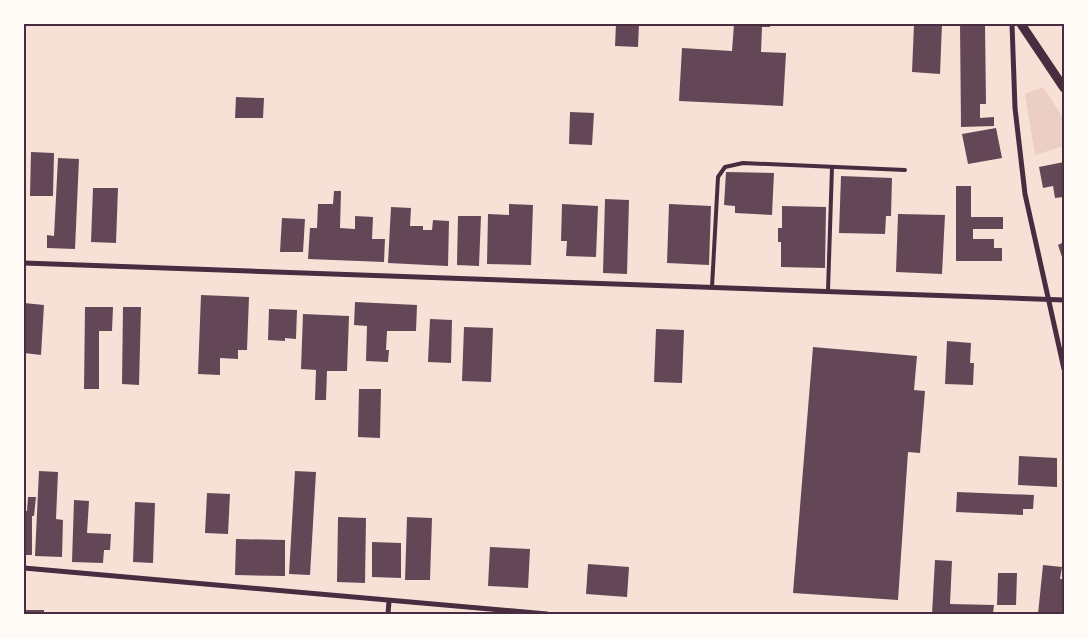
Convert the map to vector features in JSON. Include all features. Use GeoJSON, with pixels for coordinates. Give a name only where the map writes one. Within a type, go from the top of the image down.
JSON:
{"type":"FeatureCollection","features":[{"type":"Feature","properties":{"kind":"street"},"geometry":{"type":"LineString","coordinates":[[1012,24],[1015,108],[1025,194],[1064,369]]}},
{"type":"Feature","properties":{"kind":"street"},"geometry":{"type":"LineString","coordinates":[[1021,24],[1064,88]]}},
{"type":"Feature","properties":{"kind":"street"},"geometry":{"type":"LineString","coordinates":[[24,263],[1064,300]]}},
{"type":"Feature","properties":{"kind":"street"},"geometry":{"type":"LineString","coordinates":[[24,568],[547,614]]}},
{"type":"Feature","properties":{"kind":"street"},"geometry":{"type":"LineString","coordinates":[[388,614],[389,601]]}},
{"type":"Feature","properties":{"kind":"lane"},"geometry":{"type":"LineString","coordinates":[[712,287],[718,177],[725,168],[743,163],[905,170]]}},
{"type":"Feature","properties":{"kind":"lane"},"geometry":{"type":"LineString","coordinates":[[828,291],[832,167]]}},
{"type":"Feature","properties":{"kind":"shaded area"},"geometry":{"type":"Polygon","coordinates":[[[1043,87],[1064,119],[1064,146],[1035,155],[1025,94],[1043,87]]]}},
{"type":"Feature","properties":{"kind":"building"},"geometry":{"type":"Polygon","coordinates":[[[616,24],[639,24],[638,47],[615,46],[616,24]]]}},
{"type":"Feature","properties":{"kind":"building"},"geometry":{"type":"Polygon","coordinates":[[[734,24],[771,24],[770,27],[762,27],[761,52],[786,53],[783,106],[679,101],[682,48],[732,51],[734,24]]]}},
{"type":"Feature","properties":{"kind":"building"},"geometry":{"type":"Polygon","coordinates":[[[914,24],[942,24],[940,74],[912,72],[914,24]]]}},
{"type":"Feature","properties":{"kind":"building"},"geometry":{"type":"Polygon","coordinates":[[[960,24],[985,24],[986,104],[980,104],[980,118],[994,117],[994,126],[961,127],[960,24]]]}},
{"type":"Feature","properties":{"kind":"building"},"geometry":{"type":"Polygon","coordinates":[[[236,97],[264,98],[263,118],[235,118],[236,97]]]}},
{"type":"Feature","properties":{"kind":"building"},"geometry":{"type":"Polygon","coordinates":[[[570,112],[594,113],[592,145],[569,144],[570,112]]]}},
{"type":"Feature","properties":{"kind":"building"},"geometry":{"type":"Polygon","coordinates":[[[996,128],[1002,158],[968,164],[962,134],[996,128]]]}},
{"type":"Feature","properties":{"kind":"building"},"geometry":{"type":"Polygon","coordinates":[[[31,152],[54,153],[53,196],[30,196],[31,152]]]}},
{"type":"Feature","properties":{"kind":"building"},"geometry":{"type":"Polygon","coordinates":[[[58,158],[79,159],[75,249],[47,248],[47,235],[54,236],[58,158]]]}},
{"type":"Feature","properties":{"kind":"building"},"geometry":{"type":"Polygon","coordinates":[[[1064,162],[1064,197],[1055,198],[1053,186],[1043,188],[1039,167],[1064,162]]]}},
{"type":"Feature","properties":{"kind":"building"},"geometry":{"type":"Polygon","coordinates":[[[726,172],[774,173],[772,215],[735,213],[735,206],[724,205],[726,172]]]}},
{"type":"Feature","properties":{"kind":"building"},"geometry":{"type":"Polygon","coordinates":[[[841,176],[892,178],[891,216],[886,216],[885,234],[839,233],[841,176]]]}},
{"type":"Feature","properties":{"kind":"building"},"geometry":{"type":"Polygon","coordinates":[[[956,186],[971,186],[971,217],[1003,217],[1003,229],[973,229],[973,239],[994,239],[994,248],[1002,248],[1002,261],[956,261],[956,186]]]}},
{"type":"Feature","properties":{"kind":"building"},"geometry":{"type":"Polygon","coordinates":[[[93,188],[118,188],[116,243],[91,242],[93,188]]]}},
{"type":"Feature","properties":{"kind":"building"},"geometry":{"type":"Polygon","coordinates":[[[334,191],[341,191],[340,228],[355,229],[355,216],[373,217],[372,239],[385,239],[384,262],[308,259],[310,228],[317,228],[318,204],[333,204],[334,191]]]}},
{"type":"Feature","properties":{"kind":"building"},"geometry":{"type":"Polygon","coordinates":[[[605,199],[629,200],[627,274],[603,273],[605,199]]]}},
{"type":"Feature","properties":{"kind":"building"},"geometry":{"type":"Polygon","coordinates":[[[509,204],[533,205],[531,265],[487,264],[488,214],[509,215],[509,204]]]}},
{"type":"Feature","properties":{"kind":"building"},"geometry":{"type":"Polygon","coordinates":[[[562,204],[598,206],[596,257],[566,256],[567,241],[561,241],[562,204]]]}},
{"type":"Feature","properties":{"kind":"building"},"geometry":{"type":"Polygon","coordinates":[[[669,204],[711,206],[709,265],[667,263],[669,204]]]}},
{"type":"Feature","properties":{"kind":"building"},"geometry":{"type":"Polygon","coordinates":[[[782,206],[826,207],[825,268],[781,267],[781,242],[778,242],[778,228],[782,228],[782,206]]]}},
{"type":"Feature","properties":{"kind":"building"},"geometry":{"type":"Polygon","coordinates":[[[391,207],[411,208],[410,226],[423,226],[423,230],[432,230],[433,220],[449,221],[448,266],[388,263],[391,207]]]}},
{"type":"Feature","properties":{"kind":"building"},"geometry":{"type":"Polygon","coordinates":[[[898,214],[945,215],[942,274],[896,272],[898,214]]]}},
{"type":"Feature","properties":{"kind":"building"},"geometry":{"type":"Polygon","coordinates":[[[458,216],[481,216],[479,266],[457,265],[458,216]]]}},
{"type":"Feature","properties":{"kind":"building"},"geometry":{"type":"Polygon","coordinates":[[[282,218],[305,219],[303,252],[280,252],[282,218]]]}},
{"type":"Feature","properties":{"kind":"building"},"geometry":{"type":"Polygon","coordinates":[[[1064,242],[1064,263],[1058,245],[1064,242]]]}},
{"type":"Feature","properties":{"kind":"building"},"geometry":{"type":"Polygon","coordinates":[[[201,295],[249,297],[247,350],[238,350],[238,359],[220,358],[220,375],[198,374],[201,295]]]}},
{"type":"Feature","properties":{"kind":"building"},"geometry":{"type":"Polygon","coordinates":[[[355,302],[417,305],[416,331],[387,331],[386,350],[389,350],[388,362],[366,361],[367,326],[354,325],[355,302]]]}},
{"type":"Feature","properties":{"kind":"building"},"geometry":{"type":"Polygon","coordinates":[[[24,303],[44,305],[41,355],[24,353],[24,303]]]}},
{"type":"Feature","properties":{"kind":"building"},"geometry":{"type":"Polygon","coordinates":[[[85,307],[113,307],[112,331],[99,331],[99,389],[84,389],[85,307]]]}},
{"type":"Feature","properties":{"kind":"building"},"geometry":{"type":"Polygon","coordinates":[[[123,307],[141,307],[139,385],[122,384],[123,307]]]}},
{"type":"Feature","properties":{"kind":"building"},"geometry":{"type":"Polygon","coordinates":[[[269,309],[297,310],[296,339],[285,338],[285,341],[268,340],[269,309]]]}},
{"type":"Feature","properties":{"kind":"building"},"geometry":{"type":"Polygon","coordinates":[[[303,314],[349,316],[347,371],[327,371],[326,400],[315,400],[316,370],[301,369],[303,314]]]}},
{"type":"Feature","properties":{"kind":"building"},"geometry":{"type":"Polygon","coordinates":[[[430,319],[452,320],[451,363],[428,362],[430,319]]]}},
{"type":"Feature","properties":{"kind":"building"},"geometry":{"type":"Polygon","coordinates":[[[464,327],[493,328],[491,382],[462,381],[464,327]]]}},
{"type":"Feature","properties":{"kind":"building"},"geometry":{"type":"Polygon","coordinates":[[[656,329],[684,330],[682,383],[654,382],[656,329]]]}},
{"type":"Feature","properties":{"kind":"building"},"geometry":{"type":"Polygon","coordinates":[[[947,341],[971,343],[970,363],[974,363],[973,385],[945,384],[947,341]]]}},
{"type":"Feature","properties":{"kind":"building"},"geometry":{"type":"Polygon","coordinates":[[[813,347],[917,356],[914,390],[925,391],[920,453],[908,452],[898,600],[793,593],[813,347]]]}},
{"type":"Feature","properties":{"kind":"building"},"geometry":{"type":"Polygon","coordinates":[[[359,389],[381,389],[380,438],[358,437],[359,389]]]}},
{"type":"Feature","properties":{"kind":"building"},"geometry":{"type":"Polygon","coordinates":[[[1019,456],[1057,458],[1057,487],[1018,485],[1019,456]]]}},
{"type":"Feature","properties":{"kind":"building"},"geometry":{"type":"Polygon","coordinates":[[[39,471],[58,472],[56,519],[63,520],[62,557],[35,556],[39,471]]]}},
{"type":"Feature","properties":{"kind":"building"},"geometry":{"type":"Polygon","coordinates":[[[295,471],[316,472],[310,575],[289,574],[295,471]]]}},
{"type":"Feature","properties":{"kind":"building"},"geometry":{"type":"Polygon","coordinates":[[[957,492],[1034,495],[1033,509],[1023,509],[1023,515],[956,512],[957,492]]]}},
{"type":"Feature","properties":{"kind":"building"},"geometry":{"type":"Polygon","coordinates":[[[207,493],[230,494],[228,534],[205,533],[207,493]]]}},
{"type":"Feature","properties":{"kind":"building"},"geometry":{"type":"Polygon","coordinates":[[[28,497],[36,497],[34,516],[32,516],[32,555],[24,555],[24,511],[27,511],[28,497]]]}},
{"type":"Feature","properties":{"kind":"building"},"geometry":{"type":"Polygon","coordinates":[[[74,500],[89,501],[87,533],[111,534],[110,550],[104,550],[103,563],[72,562],[74,500]]]}},
{"type":"Feature","properties":{"kind":"building"},"geometry":{"type":"Polygon","coordinates":[[[135,502],[155,503],[153,563],[133,562],[135,502]]]}},
{"type":"Feature","properties":{"kind":"building"},"geometry":{"type":"Polygon","coordinates":[[[338,517],[366,518],[365,583],[337,582],[338,517]]]}},
{"type":"Feature","properties":{"kind":"building"},"geometry":{"type":"Polygon","coordinates":[[[407,517],[432,518],[430,580],[405,580],[407,517]]]}},
{"type":"Feature","properties":{"kind":"building"},"geometry":{"type":"Polygon","coordinates":[[[236,539],[285,540],[285,576],[235,575],[236,539]]]}},
{"type":"Feature","properties":{"kind":"building"},"geometry":{"type":"Polygon","coordinates":[[[372,542],[401,543],[401,578],[372,577],[372,542]]]}},
{"type":"Feature","properties":{"kind":"building"},"geometry":{"type":"Polygon","coordinates":[[[490,547],[530,549],[528,588],[488,586],[490,547]]]}},
{"type":"Feature","properties":{"kind":"building"},"geometry":{"type":"Polygon","coordinates":[[[935,560],[952,561],[950,604],[994,605],[993,613],[932,614],[935,560]]]}},
{"type":"Feature","properties":{"kind":"building"},"geometry":{"type":"Polygon","coordinates":[[[588,564],[629,567],[627,597],[586,594],[588,564]]]}},
{"type":"Feature","properties":{"kind":"building"},"geometry":{"type":"Polygon","coordinates":[[[1043,565],[1062,567],[1060,579],[1064,579],[1064,614],[1038,614],[1043,565]]]}},
{"type":"Feature","properties":{"kind":"building"},"geometry":{"type":"Polygon","coordinates":[[[998,573],[1017,573],[1016,605],[997,605],[998,573]]]}},
{"type":"Feature","properties":{"kind":"building"},"geometry":{"type":"Polygon","coordinates":[[[24,610],[44,610],[44,614],[24,614],[24,610]]]}}]}
